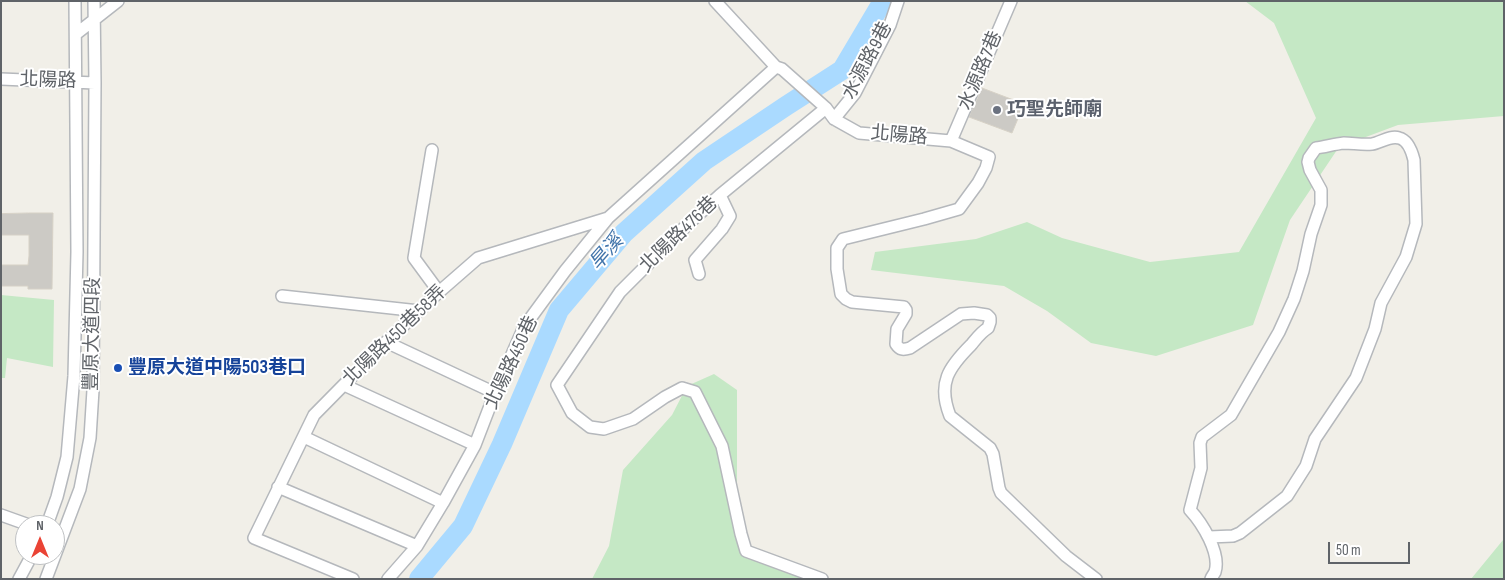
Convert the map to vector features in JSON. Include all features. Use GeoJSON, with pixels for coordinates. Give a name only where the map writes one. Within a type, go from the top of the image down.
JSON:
{"type":"FeatureCollection","features":[{"type":"Feature","properties":{"kind":"street","name":"豐原大道四段"},"geometry":{"type":"LineString","coordinates":[[51,515],[67,457],[72,419],[75,357],[77,252],[75,1]]}},
{"type":"Feature","properties":{"kind":"street","name":"豐原大道四段"},"geometry":{"type":"LineString","coordinates":[[46,579],[80,489],[90,438],[93,390],[94,1]]}},
{"type":"Feature","properties":{"kind":"street"},"geometry":{"type":"LineString","coordinates":[[76,34],[118,1]]}},
{"type":"Feature","properties":{"kind":"street"},"geometry":{"type":"LineString","coordinates":[[715,1],[779,68]]}},
{"type":"Feature","properties":{"kind":"street","name":"水源路9巷"},"geometry":{"type":"LineString","coordinates":[[834,119],[855,93],[890,25],[898,1]]}},
{"type":"Feature","properties":{"kind":"street","name":"水源路7巷"},"geometry":{"type":"LineString","coordinates":[[951,141],[1011,1]]}},
{"type":"Feature","properties":{"kind":"street","name":"北陽路"},"geometry":{"type":"LineString","coordinates":[[779,68],[826,108],[834,119],[859,132],[951,141],[989,157],[986,168],[978,183],[959,208],[924,220],[843,239],[837,248],[836,269],[841,294],[852,302],[904,307],[906,314],[897,329],[896,344],[902,350],[910,348],[960,314],[982,313],[990,318],[988,328],[957,359],[947,374],[945,384],[946,405],[950,416],[990,448],[1001,493],[1066,556],[1096,579]]}},
{"type":"Feature","properties":{"kind":"street","name":"北陽路450巷"},"geometry":{"type":"LineString","coordinates":[[388,579],[417,546],[443,504],[475,445],[524,327],[565,271],[608,218],[779,68]]}},
{"type":"Feature","properties":{"kind":"street","name":"北陽路"},"geometry":{"type":"LineString","coordinates":[[1,79],[95,83]]}},
{"type":"Feature","properties":{"kind":"street","name":"北陽路476巷"},"geometry":{"type":"LineString","coordinates":[[822,579],[746,551],[722,446],[695,392],[682,388],[664,397],[633,419],[604,429],[590,427],[572,414],[557,385],[620,292],[720,195],[826,108]]}},
{"type":"Feature","properties":{"kind":"street"},"geometry":{"type":"LineString","coordinates":[[1209,537],[1233,536],[1240,533],[1288,496],[1306,466],[1315,439],[1356,378],[1375,329],[1381,303],[1406,257],[1416,224],[1414,160],[1408,144],[1402,139],[1390,138],[1372,144],[1342,144],[1316,148],[1309,158],[1310,170],[1321,190],[1320,205],[1294,299],[1279,332],[1232,414],[1202,437],[1200,443],[1201,468],[1190,510],[1209,537],[1215,558],[1215,572],[1211,579]]}},
{"type":"Feature","properties":{"kind":"street"},"geometry":{"type":"LineString","coordinates":[[432,150],[414,258],[439,292]]}},
{"type":"Feature","properties":{"kind":"street"},"geometry":{"type":"LineString","coordinates":[[699,274],[695,260],[722,229],[730,216],[720,195]]}},
{"type":"Feature","properties":{"kind":"street","name":"北陽路450巷58弄"},"geometry":{"type":"LineString","coordinates":[[353,579],[254,538],[314,415],[386,342],[478,258],[608,218]]}},
{"type":"Feature","properties":{"kind":"street"},"geometry":{"type":"LineString","coordinates":[[282,296],[419,311]]}},
{"type":"Feature","properties":{"kind":"street"},"geometry":{"type":"LineString","coordinates":[[386,342],[495,393]]}},
{"type":"Feature","properties":{"kind":"street"},"geometry":{"type":"LineString","coordinates":[[344,385],[475,445]]}},
{"type":"Feature","properties":{"kind":"street"},"geometry":{"type":"LineString","coordinates":[[304,437],[443,504]]}},
{"type":"Feature","properties":{"kind":"street"},"geometry":{"type":"LineString","coordinates":[[278,488],[417,546]]}},
{"type":"Feature","properties":{"kind":"street"},"geometry":{"type":"LineString","coordinates":[[1,515],[15,520]]}},
{"type":"Feature","properties":{"kind":"street"},"geometry":{"type":"LineString","coordinates":[[19,579],[27,565]]}},
{"type":"Feature","properties":{"kind":"green space"},"geometry":{"type":"Polygon","coordinates":[[[1245,1],[1504,1],[1504,116],[1398,125],[1339,147],[1290,220],[1253,325],[1156,356],[1091,343],[1047,311],[1004,286],[871,270],[875,252],[976,239],[1027,222],[1062,238],[1150,262],[1239,252],[1316,118],[1274,23],[1245,1]]]}},
{"type":"Feature","properties":{"kind":"green space"},"geometry":{"type":"Polygon","coordinates":[[[1,295],[54,300],[53,367],[7,358],[5,378],[1,378],[1,295]]]}},
{"type":"Feature","properties":{"kind":"green space"},"geometry":{"type":"Polygon","coordinates":[[[714,374],[737,390],[737,488],[751,559],[813,579],[592,579],[609,546],[623,470],[672,415],[687,386],[714,374]]]}},
{"type":"Feature","properties":{"kind":"green space"},"geometry":{"type":"Polygon","coordinates":[[[1503,540],[1504,579],[1471,579],[1503,540]]]}},
{"type":"Feature","properties":{"kind":"building","name":"巧聖先師廟"},"geometry":{"type":"Polygon","coordinates":[[[982,88],[1024,104],[1012,133],[969,117],[982,88]]]}},
{"type":"Feature","properties":{"kind":"building"},"geometry":{"type":"Polygon","coordinates":[[[53,213],[52,289],[28,289],[28,286],[1,286],[1,265],[28,265],[29,235],[1,235],[1,214],[53,213]]]}},
{"type":"Feature","properties":{"kind":"waterway","name":"旱溪"},"geometry":{"type":"LineString","coordinates":[[419,579],[463,526],[502,444],[559,310],[624,233],[704,161],[842,70],[883,1]]}},
{"type":"Feature","properties":{"kind":"place","name":"巧聖先師廟"},"geometry":{"type":"Point","coordinates":[997,110]}},
{"type":"Feature","properties":{"kind":"place","name":"豐原大道中陽503巷口"},"geometry":{"type":"Point","coordinates":[118,368]}}]}
